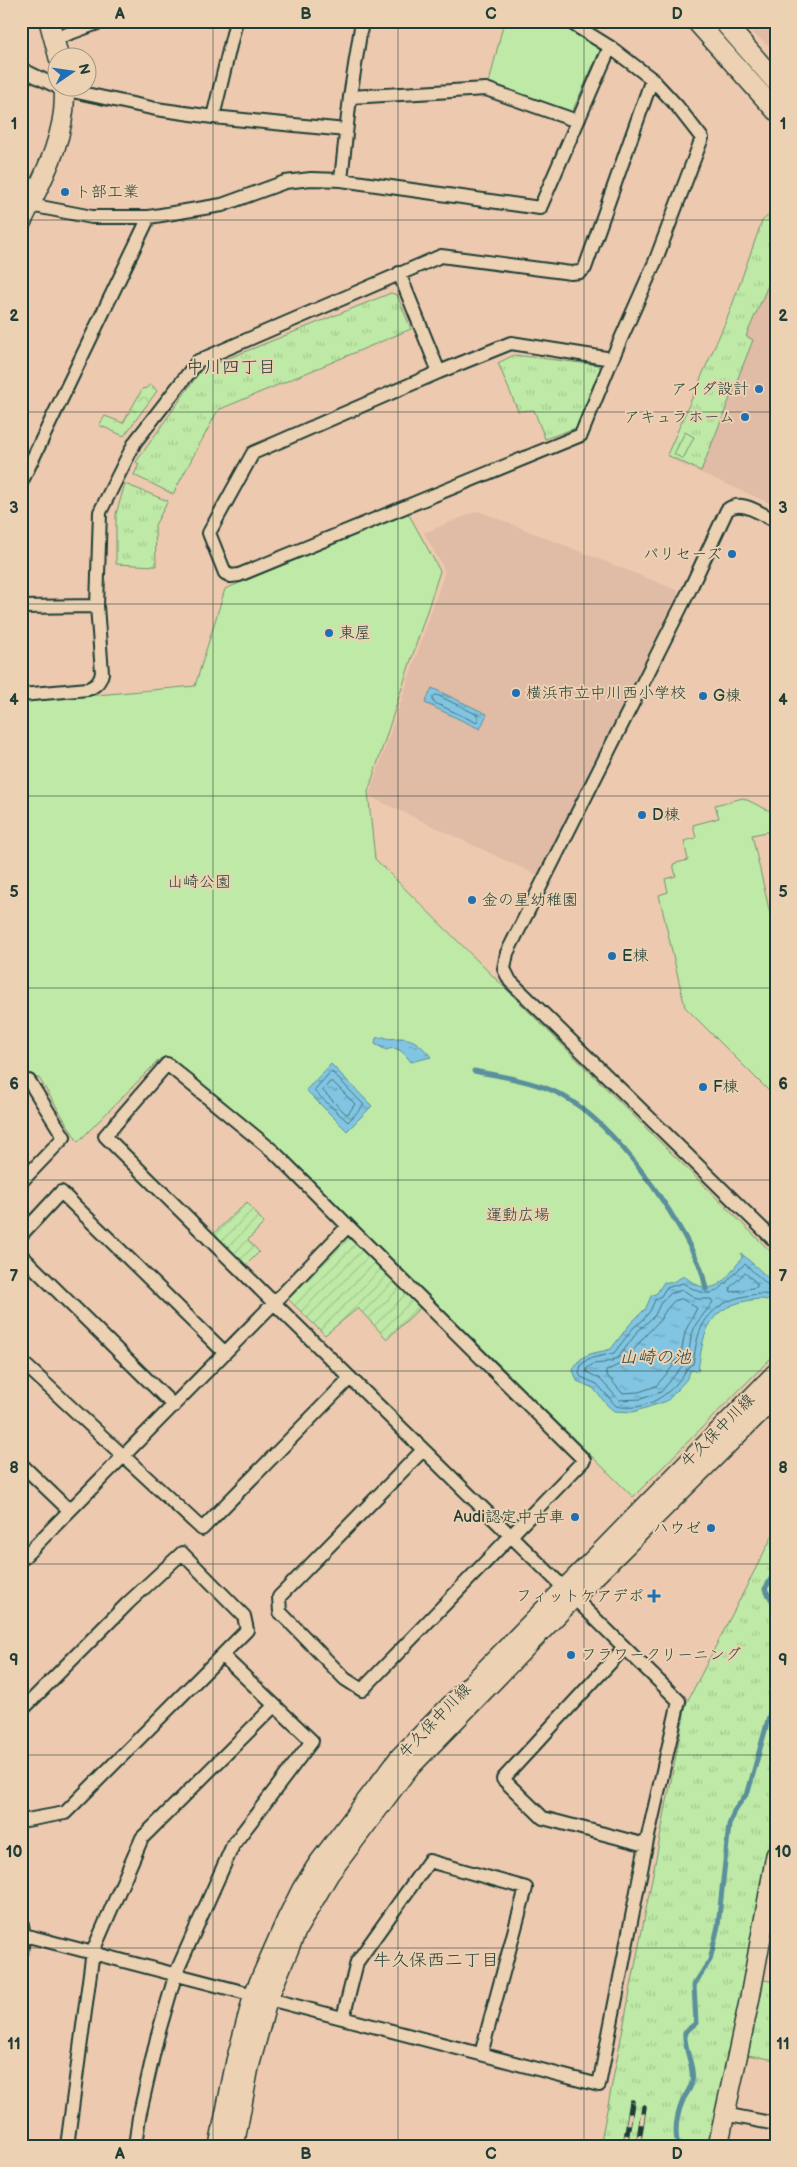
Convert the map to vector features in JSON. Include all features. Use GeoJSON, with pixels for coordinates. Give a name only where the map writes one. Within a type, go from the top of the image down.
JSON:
{"type":"FeatureCollection","features":[{"type":"Feature","properties":{"kind":"street"},"geometry":{"type":"LineString","coordinates":[[56,48],[51,30],[103,21]]}},
{"type":"Feature","properties":{"kind":"street"},"geometry":{"type":"LineString","coordinates":[[212,117],[236,21]]}},
{"type":"Feature","properties":{"kind":"street"},"geometry":{"type":"LineString","coordinates":[[341,180],[350,97],[362,21]]}},
{"type":"Feature","properties":{"kind":"street"},"geometry":{"type":"LineString","coordinates":[[568,21],[632,62],[652,79],[678,106],[702,138],[655,262],[581,435],[239,575],[231,576],[225,573],[209,533],[253,453],[439,372],[511,343],[612,359]]}},
{"type":"Feature","properties":{"kind":"street"},"geometry":{"type":"LineString","coordinates":[[696,21],[776,111]]}},
{"type":"Feature","properties":{"kind":"street"},"geometry":{"type":"LineString","coordinates":[[723,21],[776,82]]}},
{"type":"Feature","properties":{"kind":"street"},"geometry":{"type":"LineString","coordinates":[[30,205],[92,217],[149,217],[222,205],[285,182],[311,179],[341,180],[540,208],[610,47]]}},
{"type":"Feature","properties":{"kind":"street"},"geometry":{"type":"LineString","coordinates":[[21,70],[48,82]]}},
{"type":"Feature","properties":{"kind":"street"},"geometry":{"type":"LineString","coordinates":[[21,695],[88,689],[98,684],[102,673],[97,606],[100,512],[136,442],[198,361],[441,256],[571,273],[580,272],[585,268],[652,79]]}},
{"type":"Feature","properties":{"kind":"street"},"geometry":{"type":"LineString","coordinates":[[350,97],[486,89],[577,121]]}},
{"type":"Feature","properties":{"kind":"street"},"geometry":{"type":"LineString","coordinates":[[98,96],[156,109],[212,117],[346,130]]}},
{"type":"Feature","properties":{"kind":"street"},"geometry":{"type":"LineString","coordinates":[[21,224],[58,137],[60,98]]}},
{"type":"Feature","properties":{"kind":"street"},"geometry":{"type":"LineString","coordinates":[[21,483],[149,217]]}},
{"type":"Feature","properties":{"kind":"street"},"geometry":{"type":"LineString","coordinates":[[399,273],[439,372]]}},
{"type":"Feature","properties":{"kind":"street"},"geometry":{"type":"LineString","coordinates":[[776,521],[744,506],[734,506],[727,510],[690,589],[507,954],[504,969],[510,981],[776,1242]]}},
{"type":"Feature","properties":{"kind":"street"},"geometry":{"type":"LineString","coordinates":[[21,607],[97,606]]}},
{"type":"Feature","properties":{"kind":"street"},"geometry":{"type":"LineString","coordinates":[[22,1935],[176,1973],[599,2085],[646,1845],[679,1702],[510,1536],[423,1450],[274,1303],[105,1136],[167,1064],[274,1152],[584,1460],[510,1536],[362,1690],[345,1679],[280,1612],[279,1597],[423,1450]]}},
{"type":"Feature","properties":{"kind":"street"},"geometry":{"type":"LineString","coordinates":[[21,1081],[29,1081],[64,1137],[21,1182]]}},
{"type":"Feature","properties":{"kind":"street"},"geometry":{"type":"LineString","coordinates":[[21,1236],[61,1192],[225,1353]]}},
{"type":"Feature","properties":{"kind":"street"},"geometry":{"type":"LineString","coordinates":[[21,1560],[69,1510],[124,1458],[348,1226]]}},
{"type":"Feature","properties":{"kind":"street"},"geometry":{"type":"LineString","coordinates":[[21,1255],[174,1406]]}},
{"type":"Feature","properties":{"kind":"street"},"geometry":{"type":"LineString","coordinates":[[21,1361],[202,1529],[350,1378]]}},
{"type":"Feature","properties":{"kind":"street","name":"牛久保中川線"},"geometry":{"type":"LineString","coordinates":[[219,2146],[236,2061],[261,1996],[313,1898],[329,1874],[407,1770],[569,1593],[776,1373]]}},
{"type":"Feature","properties":{"kind":"street","name":"牛久保中川線"},"geometry":{"type":"LineString","coordinates":[[569,1593],[776,1396]]}},
{"type":"Feature","properties":{"kind":"street"},"geometry":{"type":"LineString","coordinates":[[21,1464],[69,1510]]}},
{"type":"Feature","properties":{"kind":"street"},"geometry":{"type":"LineString","coordinates":[[21,1712],[128,1603],[182,1553],[244,1616],[247,1630],[65,1813],[21,1821]]}},
{"type":"Feature","properties":{"kind":"street"},"geometry":{"type":"LineString","coordinates":[[624,1648],[503,1779],[543,1818],[646,1845]]}},
{"type":"Feature","properties":{"kind":"street"},"geometry":{"type":"LineString","coordinates":[[136,2146],[139,2117],[157,2038],[176,1973],[233,1845],[312,1741],[222,1655]]}},
{"type":"Feature","properties":{"kind":"street"},"geometry":{"type":"LineString","coordinates":[[67,2146],[93,1952],[142,1838],[274,1706]]}},
{"type":"Feature","properties":{"kind":"street"},"geometry":{"type":"LineString","coordinates":[[718,2146],[750,1997],[774,1876],[776,1855]]}},
{"type":"Feature","properties":{"kind":"street"},"geometry":{"type":"LineString","coordinates":[[343,2018],[357,1962],[429,1861],[526,1888],[481,2054]]}},
{"type":"Feature","properties":{"kind":"street"},"geometry":{"type":"LineString","coordinates":[[21,1920],[21,1950]]}},
{"type":"Feature","properties":{"kind":"street","name":"牛久保中川線"},"geometry":{"type":"LineString","coordinates":[[234,2146],[261,1996]]}},
{"type":"Feature","properties":{"kind":"street"},"geometry":{"type":"LineString","coordinates":[[724,2114],[776,2124]]}},
{"type":"Feature","properties":{"kind":"shaded area"},"geometry":{"type":"Polygon","coordinates":[[[741,21],[776,21],[776,51],[750,31],[741,21]]]}},
{"type":"Feature","properties":{"kind":"shaded area"},"geometry":{"type":"Polygon","coordinates":[[[776,218],[776,506],[672,460],[729,332],[776,218]]]}},
{"type":"Feature","properties":{"kind":"shaded area","name":"横浜市立中川西小学校"},"geometry":{"type":"Polygon","coordinates":[[[478,511],[679,591],[539,876],[369,796],[445,571],[424,533],[478,511]]]}},
{"type":"Feature","properties":{"kind":"green space"},"geometry":{"type":"Polygon","coordinates":[[[504,21],[550,21],[576,33],[600,50],[572,112],[489,83],[504,21]]]}},
{"type":"Feature","properties":{"kind":"green space"},"geometry":{"type":"Polygon","coordinates":[[[776,209],[776,274],[773,274],[746,336],[753,340],[701,471],[667,455],[729,314],[762,221],[776,209]]]}},
{"type":"Feature","properties":{"kind":"green space"},"geometry":{"type":"Polygon","coordinates":[[[391,293],[397,295],[411,329],[218,410],[173,494],[134,475],[139,464],[136,462],[202,369],[391,293]]]}},
{"type":"Feature","properties":{"kind":"green space"},"geometry":{"type":"Polygon","coordinates":[[[514,355],[598,365],[603,371],[578,427],[545,439],[534,410],[518,411],[498,363],[514,355]]]}},
{"type":"Feature","properties":{"kind":"green space"},"geometry":{"type":"Polygon","coordinates":[[[151,384],[157,391],[124,436],[99,425],[105,416],[123,423],[143,388],[145,389],[151,384]]]}},
{"type":"Feature","properties":{"kind":"green space"},"geometry":{"type":"Polygon","coordinates":[[[685,432],[694,437],[683,459],[674,454],[685,432]]]}},
{"type":"Feature","properties":{"kind":"green space"},"geometry":{"type":"Polygon","coordinates":[[[125,484],[168,501],[155,525],[156,566],[116,564],[116,514],[125,484]]]}},
{"type":"Feature","properties":{"kind":"green space","name":"山崎公園"},"geometry":{"type":"Polygon","coordinates":[[[408,513],[440,571],[368,792],[375,859],[776,1257],[776,1353],[633,1497],[282,1150],[168,1057],[161,1058],[78,1142],[39,1078],[21,1077],[21,702],[195,686],[225,589],[408,513]]]}},
{"type":"Feature","properties":{"kind":"green space"},"geometry":{"type":"Polygon","coordinates":[[[743,798],[776,814],[776,830],[752,835],[776,940],[776,1098],[685,1007],[659,895],[668,892],[665,879],[676,876],[673,864],[688,860],[684,841],[696,838],[693,825],[719,818],[715,805],[743,798]]]}},
{"type":"Feature","properties":{"kind":"green space"},"geometry":{"type":"Polygon","coordinates":[[[247,1202],[264,1223],[248,1240],[259,1252],[246,1265],[214,1233],[247,1202]]]}},
{"type":"Feature","properties":{"kind":"green space"},"geometry":{"type":"Polygon","coordinates":[[[349,1233],[420,1308],[387,1339],[358,1308],[325,1335],[288,1299],[349,1233]]]}},
{"type":"Feature","properties":{"kind":"green space"},"geometry":{"type":"Polygon","coordinates":[[[776,1529],[776,1826],[712,2146],[600,2146],[686,1704],[776,1529]]]}},
{"type":"Feature","properties":{"kind":"green space"},"geometry":{"type":"Polygon","coordinates":[[[763,1980],[776,1982],[776,2060],[747,2055],[763,1980]]]}},
{"type":"Feature","properties":{"kind":"water"},"geometry":{"type":"Polygon","coordinates":[[[432,688],[487,714],[480,729],[425,703],[432,688]]]}},
{"type":"Feature","properties":{"kind":"water"},"geometry":{"type":"Polygon","coordinates":[[[384,1037],[390,1039],[405,1038],[414,1041],[431,1057],[411,1062],[397,1049],[386,1050],[375,1044],[376,1038],[384,1037]]]}},
{"type":"Feature","properties":{"kind":"water"},"geometry":{"type":"Polygon","coordinates":[[[331,1064],[372,1106],[347,1131],[306,1090],[331,1064]]]}},
{"type":"Feature","properties":{"kind":"water","name":"山崎の池"},"geometry":{"type":"Polygon","coordinates":[[[741,1253],[776,1285],[776,1304],[761,1299],[746,1301],[722,1310],[709,1326],[705,1336],[698,1371],[691,1370],[686,1380],[667,1401],[633,1412],[614,1411],[593,1388],[577,1381],[573,1370],[576,1364],[584,1357],[611,1349],[630,1324],[646,1308],[651,1296],[657,1293],[664,1282],[671,1283],[684,1276],[703,1287],[717,1285],[729,1275],[742,1258],[741,1253]]]}},
{"type":"Feature","properties":{"kind":"waterway"},"geometry":{"type":"LineString","coordinates":[[474,1071],[523,1081],[551,1090],[573,1102],[594,1119],[616,1140],[654,1188],[699,1263],[706,1289]]}},
{"type":"Feature","properties":{"kind":"waterway"},"geometry":{"type":"LineString","coordinates":[[776,1570],[765,1589],[776,1607]]}},
{"type":"Feature","properties":{"kind":"waterway"},"geometry":{"type":"LineString","coordinates":[[678,2146],[676,2129],[679,2111],[692,2082],[692,2069],[685,2032],[696,2023],[694,1985],[710,1960],[718,1926],[729,1825],[734,1811],[748,1792],[776,1691]]}},
{"type":"Feature","properties":{"kind":"railway"},"geometry":{"type":"LineString","coordinates":[[625,2146],[632,2102]]}},
{"type":"Feature","properties":{"kind":"railway"},"geometry":{"type":"LineString","coordinates":[[638,2146],[644,2107]]}},
{"type":"Feature","properties":{"kind":"place","name":"ト部工業"},"geometry":{"type":"Point","coordinates":[65,192]}},
{"type":"Feature","properties":{"kind":"place","name":"アイダ設計"},"geometry":{"type":"Point","coordinates":[759,389]}},
{"type":"Feature","properties":{"kind":"place","name":"アキュラホーム"},"geometry":{"type":"Point","coordinates":[745,417]}},
{"type":"Feature","properties":{"kind":"place","name":"パリセーズ"},"geometry":{"type":"Point","coordinates":[732,554]}},
{"type":"Feature","properties":{"kind":"place","name":"東屋"},"geometry":{"type":"Point","coordinates":[329,633]}},
{"type":"Feature","properties":{"kind":"place","name":"横浜市立中川西小学校"},"geometry":{"type":"Point","coordinates":[516,693]}},
{"type":"Feature","properties":{"kind":"place","name":"G棟"},"geometry":{"type":"Point","coordinates":[703,696]}},
{"type":"Feature","properties":{"kind":"place","name":"D棟"},"geometry":{"type":"Point","coordinates":[642,815]}},
{"type":"Feature","properties":{"kind":"place","name":"金の星幼稚園"},"geometry":{"type":"Point","coordinates":[472,900]}},
{"type":"Feature","properties":{"kind":"place","name":"E棟"},"geometry":{"type":"Point","coordinates":[612,956]}},
{"type":"Feature","properties":{"kind":"place","name":"F棟"},"geometry":{"type":"Point","coordinates":[703,1087]}},
{"type":"Feature","properties":{"kind":"place","name":"Audi認定中古車"},"geometry":{"type":"Point","coordinates":[575,1517]}},
{"type":"Feature","properties":{"kind":"place","name":"ハウゼ"},"geometry":{"type":"Point","coordinates":[711,1528]}},
{"type":"Feature","properties":{"kind":"place","name":"フィットケアデポ"},"geometry":{"type":"Point","coordinates":[654,1596]}},
{"type":"Feature","properties":{"kind":"place","name":"フラワークリーニング"},"geometry":{"type":"Point","coordinates":[571,1655]}},
{"type":"Feature","properties":{"kind":"district","name":"中川四丁目"},"geometry":{"type":"Point","coordinates":[231,367]}},
{"type":"Feature","properties":{"kind":"district","name":"牛久保西二丁目"},"geometry":{"type":"Point","coordinates":[436,1960]}},
{"type":"Feature","properties":{"kind":"park label","name":"運動広場"},"geometry":{"type":"Point","coordinates":[518,1215]}}]}
